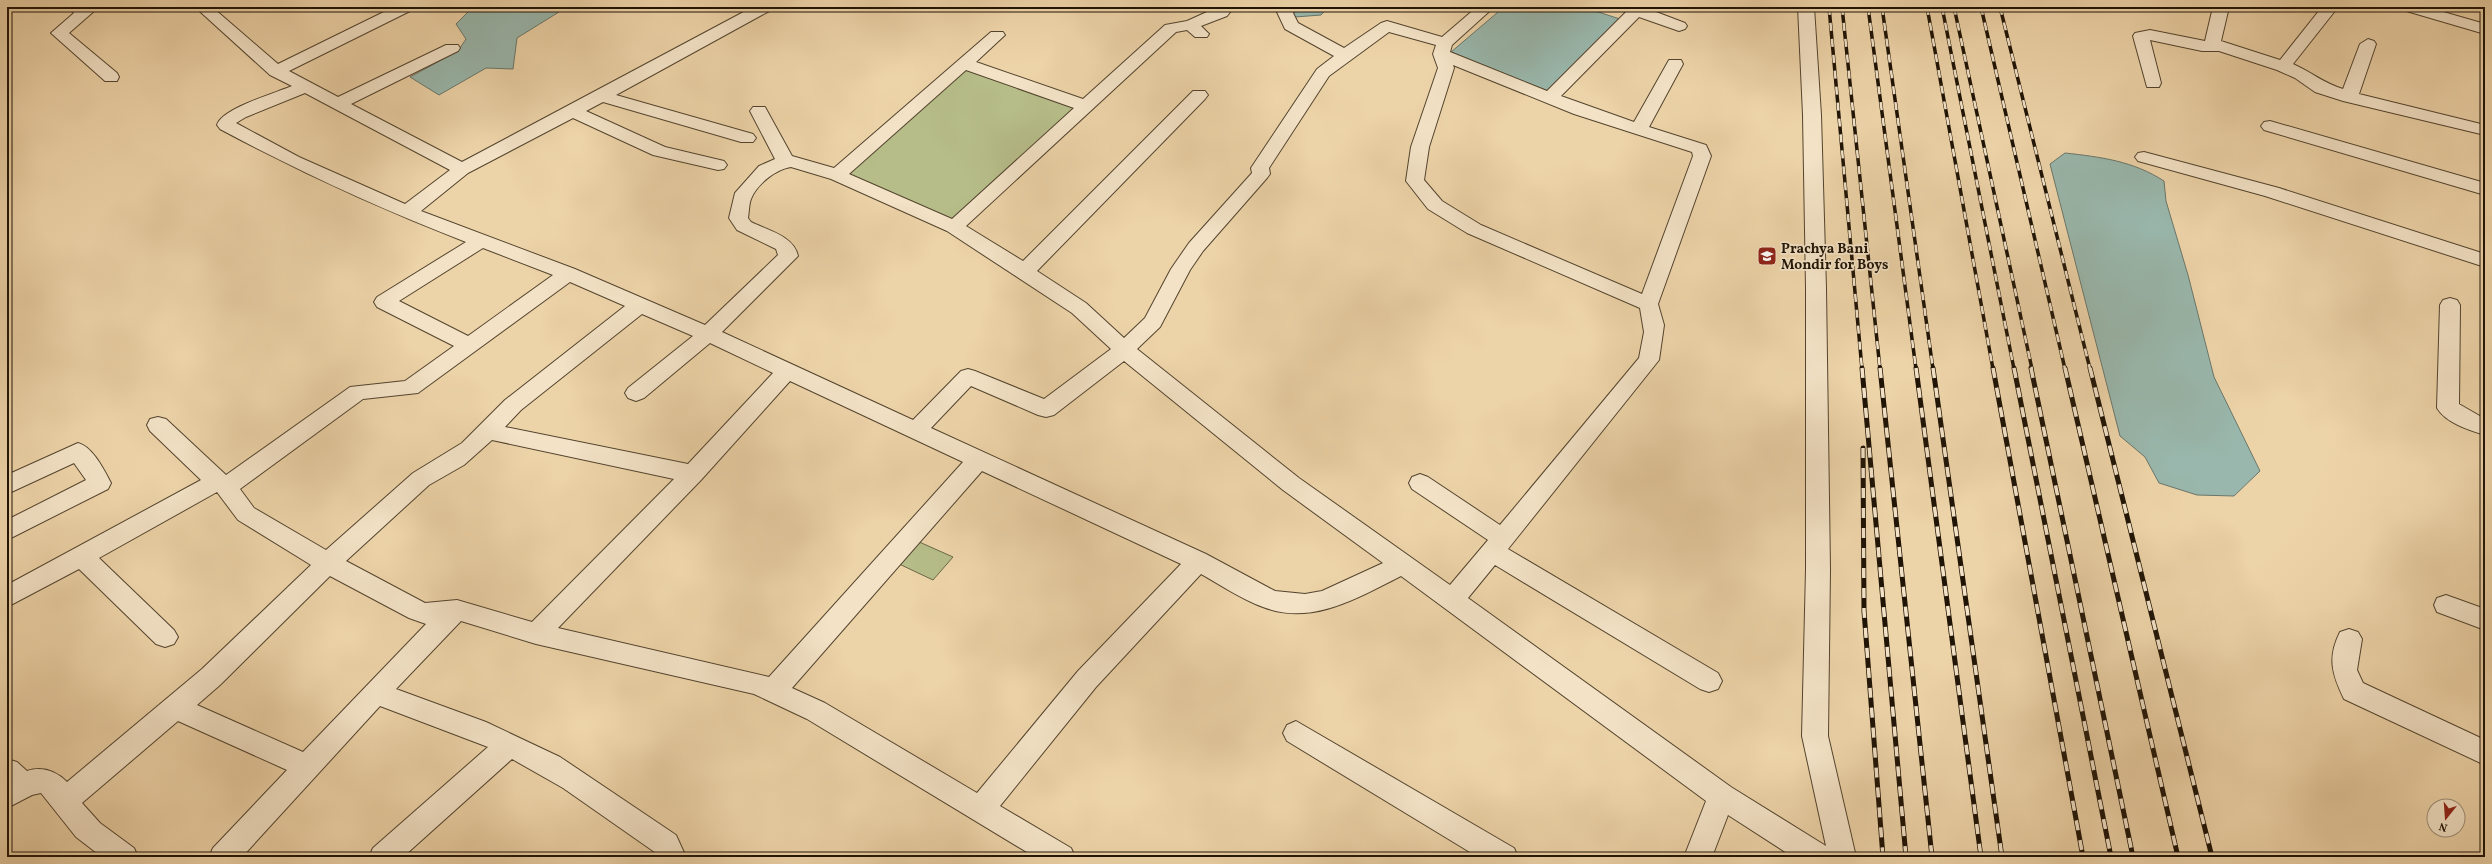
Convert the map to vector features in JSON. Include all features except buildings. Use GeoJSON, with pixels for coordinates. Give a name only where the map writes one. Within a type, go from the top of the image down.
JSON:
{"type":"FeatureCollection","features":[{"type":"Feature","properties":{"kind":"street"},"geometry":{"type":"LineString","coordinates":[[75,7],[84,12],[59,33],[111,77]]}},
{"type":"Feature","properties":{"kind":"street"},"geometry":{"type":"LineString","coordinates":[[203,7],[276,71],[462,169]]}},
{"type":"Feature","properties":{"kind":"street"},"geometry":{"type":"LineString","coordinates":[[276,71],[406,7]]}},
{"type":"Feature","properties":{"kind":"street"},"geometry":{"type":"LineString","coordinates":[[407,212],[462,169],[573,112],[765,7]]}},
{"type":"Feature","properties":{"kind":"street"},"geometry":{"type":"LineString","coordinates":[[954,227],[1170,28],[1195,29],[1221,13],[1226,7]]}},
{"type":"Feature","properties":{"kind":"street"},"geometry":{"type":"LineString","coordinates":[[1290,7],[1285,12],[1291,26],[1345,55]]}},
{"type":"Feature","properties":{"kind":"street"},"geometry":{"type":"LineString","coordinates":[[1443,49],[1486,7]]}},
{"type":"Feature","properties":{"kind":"street"},"geometry":{"type":"LineString","coordinates":[[1806,7],[1812,115],[1816,288],[1818,569],[1815,736],[1842,857]]}},
{"type":"Feature","properties":{"kind":"street"},"geometry":{"type":"LineString","coordinates":[[2212,45],[2221,7]]}},
{"type":"Feature","properties":{"kind":"street"},"geometry":{"type":"LineString","coordinates":[[2283,66],[2330,7]]}},
{"type":"Feature","properties":{"kind":"street"},"geometry":{"type":"LineString","coordinates":[[2409,7],[2485,28]]}},
{"type":"Feature","properties":{"kind":"street"},"geometry":{"type":"LineString","coordinates":[[1551,97],[1631,9],[1679,26]]}},
{"type":"Feature","properties":{"kind":"street"},"geometry":{"type":"LineString","coordinates":[[916,430],[968,376],[1046,409],[1124,350],[1153,322],[1181,269],[1196,246],[1260,174],[1260,168],[1323,73],[1345,55],[1387,26],[1443,49],[1580,110],[1697,147],[1702,156],[1648,304]]}},
{"type":"Feature","properties":{"kind":"street"},"geometry":{"type":"LineString","coordinates":[[837,175],[997,35]]}},
{"type":"Feature","properties":{"kind":"street"},"geometry":{"type":"LineString","coordinates":[[2153,83],[2140,36],[2150,35],[2202,46],[2212,45],[2283,66],[2301,74],[2321,88],[2349,97],[2485,130]]}},
{"type":"Feature","properties":{"kind":"street"},"geometry":{"type":"LineString","coordinates":[[2349,97],[2368,44]]}},
{"type":"Feature","properties":{"kind":"street"},"geometry":{"type":"LineString","coordinates":[[337,104],[452,48]]}},
{"type":"Feature","properties":{"kind":"street"},"geometry":{"type":"LineString","coordinates":[[1443,49],[1446,68],[1420,147],[1415,181],[1435,205],[1474,229],[1648,304],[1653,314],[1654,339],[1649,360],[1499,546],[1453,599]]}},
{"type":"Feature","properties":{"kind":"street"},"geometry":{"type":"LineString","coordinates":[[964,64],[1086,106]]}},
{"type":"Feature","properties":{"kind":"street"},"geometry":{"type":"LineString","coordinates":[[1639,129],[1675,64]]}},
{"type":"Feature","properties":{"kind":"street"},"geometry":{"type":"LineString","coordinates":[[306,87],[240,113],[227,121],[226,125],[293,161],[407,212],[568,274],[788,370],[1198,561],[1271,600],[1307,605],[1334,597],[1402,564]]}},
{"type":"Feature","properties":{"kind":"street"},"geometry":{"type":"LineString","coordinates":[[1025,271],[1199,95]]}},
{"type":"Feature","properties":{"kind":"street"},"geometry":{"type":"LineString","coordinates":[[601,96],[747,138]]}},
{"type":"Feature","properties":{"kind":"street"},"geometry":{"type":"LineString","coordinates":[[759,111],[786,162]]}},
{"type":"Feature","properties":{"kind":"street"},"geometry":{"type":"LineString","coordinates":[[573,112],[659,151],[718,165]]}},
{"type":"Feature","properties":{"kind":"street"},"geometry":{"type":"LineString","coordinates":[[2270,126],[2485,189]]}},
{"type":"Feature","properties":{"kind":"street"},"geometry":{"type":"LineString","coordinates":[[2144,157],[2272,192],[2485,261]]}},
{"type":"Feature","properties":{"kind":"street"},"geometry":{"type":"LineString","coordinates":[[636,393],[708,334],[788,256],[788,250],[783,245],[744,226],[738,218],[742,197],[765,170],[786,162],[800,163],[837,175],[954,227],[1025,271],[1079,308],[1124,350],[1291,484],[1453,599],[1721,796],[1818,857]]}},
{"type":"Feature","properties":{"kind":"street"},"geometry":{"type":"LineString","coordinates":[[470,345],[384,302],[482,240]]}},
{"type":"Feature","properties":{"kind":"street"},"geometry":{"type":"LineString","coordinates":[[7,596],[222,484],[358,392],[410,388],[568,274]]}},
{"type":"Feature","properties":{"kind":"street"},"geometry":{"type":"LineString","coordinates":[[66,800],[211,677],[328,563],[421,479],[456,459],[513,405],[640,305]]}},
{"type":"Feature","properties":{"kind":"street"},"geometry":{"type":"LineString","coordinates":[[2450,305],[2448,408],[2474,423],[2485,427]]}},
{"type":"Feature","properties":{"kind":"street"},"geometry":{"type":"LineString","coordinates":[[536,634],[693,474],[732,429],[788,370]]}},
{"type":"Feature","properties":{"kind":"street"},"geometry":{"type":"LineString","coordinates":[[158,425],[222,484],[246,514],[328,563],[418,611],[428,614],[457,610],[536,634],[758,684],[816,711],[1062,857]]}},
{"type":"Feature","properties":{"kind":"street"},"geometry":{"type":"LineString","coordinates":[[487,431],[693,474]]}},
{"type":"Feature","properties":{"kind":"street"},"geometry":{"type":"LineString","coordinates":[[7,485],[78,451],[100,482],[7,531]]}},
{"type":"Feature","properties":{"kind":"street"},"geometry":{"type":"LineString","coordinates":[[773,691],[979,459]]}},
{"type":"Feature","properties":{"kind":"street"},"geometry":{"type":"LineString","coordinates":[[1420,483],[1499,546],[1709,681]]}},
{"type":"Feature","properties":{"kind":"street"},"geometry":{"type":"LineString","coordinates":[[82,557],[165,637]]}},
{"type":"Feature","properties":{"kind":"street"},"geometry":{"type":"LineString","coordinates":[[981,809],[1087,679],[1198,561]]}},
{"type":"Feature","properties":{"kind":"street"},"geometry":{"type":"LineString","coordinates":[[2446,605],[2485,620]]}},
{"type":"Feature","properties":{"kind":"street"},"geometry":{"type":"LineString","coordinates":[[224,857],[419,646],[457,610]]}},
{"type":"Feature","properties":{"kind":"street"},"geometry":{"type":"LineString","coordinates":[[2349,639],[2344,670],[2353,691],[2485,753]]}},
{"type":"Feature","properties":{"kind":"street"},"geometry":{"type":"LineString","coordinates":[[375,693],[433,712],[509,745],[572,779],[666,844],[672,857]]}},
{"type":"Feature","properties":{"kind":"street"},"geometry":{"type":"LineString","coordinates":[[175,707],[307,766]]}},
{"type":"Feature","properties":{"kind":"street"},"geometry":{"type":"LineString","coordinates":[[1296,733],[1500,856]]}},
{"type":"Feature","properties":{"kind":"street"},"geometry":{"type":"LineString","coordinates":[[383,857],[509,745]]}},
{"type":"Feature","properties":{"kind":"street"},"geometry":{"type":"LineString","coordinates":[[12,784],[35,779],[47,781],[66,800],[81,823],[124,857]]}},
{"type":"Feature","properties":{"kind":"street"},"geometry":{"type":"LineString","coordinates":[[1698,857],[1721,796]]}},
{"type":"Feature","properties":{"kind":"green space"},"geometry":{"type":"Polygon","coordinates":[[[964,64],[1086,106],[954,222],[842,174],[964,64]]]}},
{"type":"Feature","properties":{"kind":"green space"},"geometry":{"type":"Polygon","coordinates":[[[917,541],[953,557],[933,580],[897,563],[917,541]]]}},
{"type":"Feature","properties":{"kind":"shaded area"},"geometry":{"type":"Polygon","coordinates":[[[473,7],[567,7],[517,38],[513,69],[486,68],[439,95],[410,77],[458,51],[466,39],[456,24],[473,7]]]}},
{"type":"Feature","properties":{"kind":"shaded area"},"geometry":{"type":"Polygon","coordinates":[[[1295,7],[1328,7],[1321,15],[1295,17],[1289,13],[1295,7]]]}},
{"type":"Feature","properties":{"kind":"shaded area"},"geometry":{"type":"Polygon","coordinates":[[[1504,7],[1583,7],[1629,22],[1553,93],[1451,52],[1504,7]]]}},
{"type":"Feature","properties":{"kind":"shaded area"},"geometry":{"type":"Polygon","coordinates":[[[2065,153],[2104,158],[2129,164],[2164,181],[2166,201],[2188,275],[2214,377],[2260,471],[2234,496],[2197,495],[2159,483],[2145,457],[2120,436],[2050,164],[2065,153]]]}},
{"type":"Feature","properties":{"kind":"railway"},"geometry":{"type":"LineString","coordinates":[[1829,7],[1862,369]]}},
{"type":"Feature","properties":{"kind":"railway"},"geometry":{"type":"LineString","coordinates":[[1842,7],[1880,369]]}},
{"type":"Feature","properties":{"kind":"railway"},"geometry":{"type":"LineString","coordinates":[[1868,7],[1916,369]]}},
{"type":"Feature","properties":{"kind":"railway"},"geometry":{"type":"LineString","coordinates":[[1882,7],[1933,369]]}},
{"type":"Feature","properties":{"kind":"railway"},"geometry":{"type":"LineString","coordinates":[[1927,7],[1993,369]]}},
{"type":"Feature","properties":{"kind":"railway"},"geometry":{"type":"LineString","coordinates":[[1942,7],[2014,369]]}},
{"type":"Feature","properties":{"kind":"railway"},"geometry":{"type":"LineString","coordinates":[[1954,7],[2032,369]]}},
{"type":"Feature","properties":{"kind":"railway"},"geometry":{"type":"LineString","coordinates":[[1981,7],[2065,369]]}},
{"type":"Feature","properties":{"kind":"railway"},"geometry":{"type":"LineString","coordinates":[[2000,7],[2090,369]]}},
{"type":"Feature","properties":{"kind":"railway"},"geometry":{"type":"LineString","coordinates":[[1862,368],[1906,857]]}},
{"type":"Feature","properties":{"kind":"railway"},"geometry":{"type":"LineString","coordinates":[[1880,368],[1932,857]]}},
{"type":"Feature","properties":{"kind":"railway"},"geometry":{"type":"LineString","coordinates":[[1916,368],[1981,857]]}},
{"type":"Feature","properties":{"kind":"railway"},"geometry":{"type":"LineString","coordinates":[[1933,368],[2002,857]]}},
{"type":"Feature","properties":{"kind":"railway"},"geometry":{"type":"LineString","coordinates":[[1993,368],[2083,857]]}},
{"type":"Feature","properties":{"kind":"railway"},"geometry":{"type":"LineString","coordinates":[[2014,368],[2111,857]]}},
{"type":"Feature","properties":{"kind":"railway"},"geometry":{"type":"LineString","coordinates":[[2031,368],[2133,857]]}},
{"type":"Feature","properties":{"kind":"railway"},"geometry":{"type":"LineString","coordinates":[[2065,368],[2178,857]]}},
{"type":"Feature","properties":{"kind":"railway"},"geometry":{"type":"LineString","coordinates":[[2090,368],[2212,857]]}},
{"type":"Feature","properties":{"kind":"railway"},"geometry":{"type":"LineString","coordinates":[[1863,448],[1864,611],[1883,857]]}},
{"type":"Feature","properties":{"kind":"place","name":"Prachya Bani Mondir for Boys"},"geometry":{"type":"Point","coordinates":[1767,256]}}]}
